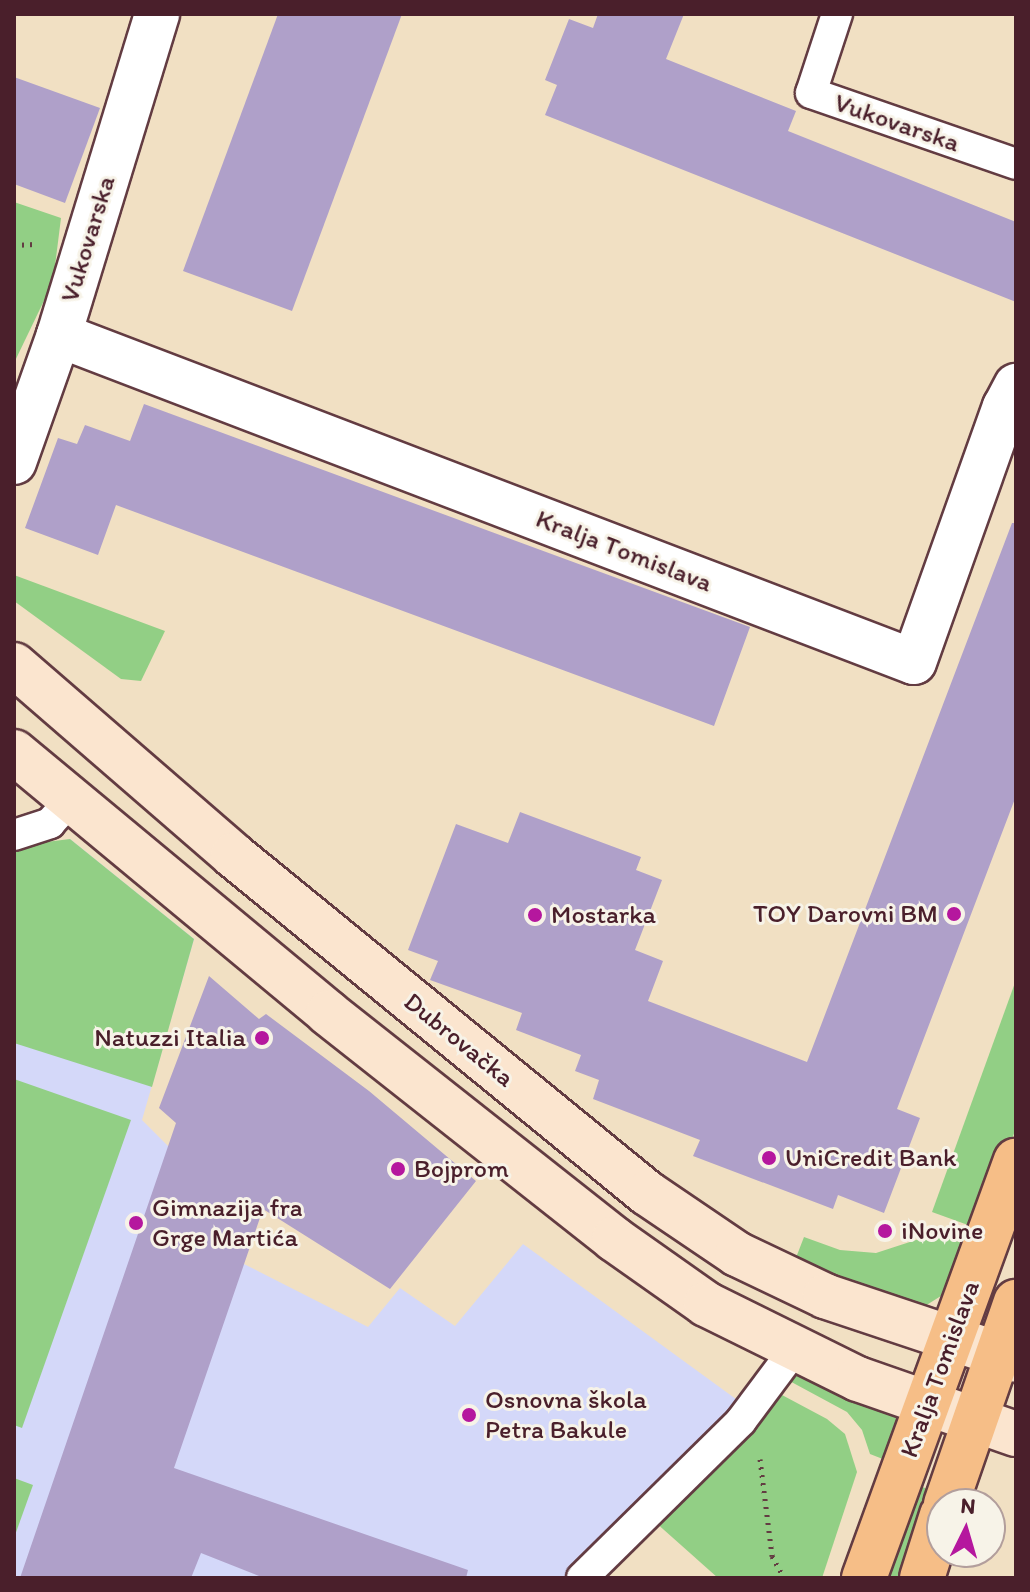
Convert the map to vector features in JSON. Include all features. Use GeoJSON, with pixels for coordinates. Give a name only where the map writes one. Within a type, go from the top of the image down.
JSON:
{"type":"FeatureCollection","features":[{"type":"Feature","properties":{"kind":"main road","name":"Kralja Tomislava"},"geometry":{"type":"LineString","coordinates":[[864,1578],[1016,1161]]}},
{"type":"Feature","properties":{"kind":"main road","name":"Kralja Tomislava"},"geometry":{"type":"LineString","coordinates":[[952,1488],[976,1420],[1006,1357],[1016,1302]]}},
{"type":"Feature","properties":{"kind":"street","name":"Vukovarska"},"geometry":{"type":"LineString","coordinates":[[14,462],[59,335],[157,14]]}},
{"type":"Feature","properties":{"kind":"street","name":"Kralja Tomislava"},"geometry":{"type":"LineString","coordinates":[[59,335],[914,662],[1016,386]]}},
{"type":"Feature","properties":{"kind":"street","name":"Dubrovačka"},"geometry":{"type":"LineString","coordinates":[[14,665],[233,855],[647,1193],[737,1254],[825,1296],[1006,1357]]}},
{"type":"Feature","properties":{"kind":"street"},"geometry":{"type":"LineString","coordinates":[[14,752],[328,1013],[614,1239],[706,1304],[858,1379],[1016,1434]]}},
{"type":"Feature","properties":{"kind":"lane","name":"Vukovarska"},"geometry":{"type":"LineString","coordinates":[[837,14],[811,93],[1016,164]]}},
{"type":"Feature","properties":{"kind":"lane"},"geometry":{"type":"LineString","coordinates":[[14,835],[50,823],[71,800]]}},
{"type":"Feature","properties":{"kind":"lane"},"geometry":{"type":"LineString","coordinates":[[582,1578],[741,1421],[794,1350]]}},
{"type":"Feature","properties":{"kind":"path"},"geometry":{"type":"LineString","coordinates":[[760,1453],[772,1556],[784,1578]]}},
{"type":"Feature","properties":{"kind":"shaded area"},"geometry":{"type":"Polygon","coordinates":[[[70,839],[194,939],[142,1120],[168,1146],[244,1264],[368,1327],[400,1288],[455,1326],[523,1244],[751,1410],[582,1578],[14,1578],[14,860],[70,839]]]}},
{"type":"Feature","properties":{"kind":"green space"},"geometry":{"type":"Polygon","coordinates":[[[14,202],[61,218],[53,282],[14,363],[14,202]]]}},
{"type":"Feature","properties":{"kind":"green space"},"geometry":{"type":"Polygon","coordinates":[[[14,575],[165,631],[141,681],[121,679],[14,601],[14,575]]]}},
{"type":"Feature","properties":{"kind":"green space"},"geometry":{"type":"Polygon","coordinates":[[[70,839],[194,939],[152,1087],[14,1043],[14,846],[70,839]]]}},
{"type":"Feature","properties":{"kind":"green space"},"geometry":{"type":"Polygon","coordinates":[[[1016,980],[1016,1128],[979,1229],[932,1212],[1016,980]]]}},
{"type":"Feature","properties":{"kind":"green space"},"geometry":{"type":"Polygon","coordinates":[[[14,1079],[131,1120],[22,1428],[14,1425],[14,1079]]]}},
{"type":"Feature","properties":{"kind":"green space"},"geometry":{"type":"Polygon","coordinates":[[[926,1230],[970,1246],[952,1289],[925,1306],[883,1301],[792,1268],[804,1237],[840,1250],[876,1253],[919,1239],[926,1230]]]}},
{"type":"Feature","properties":{"kind":"green space"},"geometry":{"type":"Polygon","coordinates":[[[797,1357],[901,1411],[898,1465],[870,1454],[862,1430],[847,1412],[784,1378],[797,1357]]]}},
{"type":"Feature","properties":{"kind":"green space"},"geometry":{"type":"Polygon","coordinates":[[[767,1387],[827,1419],[845,1434],[857,1472],[822,1578],[718,1578],[645,1513],[767,1387]]]}},
{"type":"Feature","properties":{"kind":"green space"},"geometry":{"type":"Polygon","coordinates":[[[14,1478],[33,1485],[14,1538],[14,1478]]]}},
{"type":"Feature","properties":{"kind":"green space"},"geometry":{"type":"Polygon","coordinates":[[[918,1485],[926,1488],[926,1508],[901,1578],[885,1578],[918,1485]]]}},
{"type":"Feature","properties":{"kind":"building"},"geometry":{"type":"Polygon","coordinates":[[[278,14],[402,14],[292,311],[183,271],[278,14]]]}},
{"type":"Feature","properties":{"kind":"building"},"geometry":{"type":"Polygon","coordinates":[[[598,14],[684,14],[666,59],[796,111],[788,131],[1016,222],[1016,302],[545,115],[557,85],[545,80],[569,19],[593,28],[598,14]]]}},
{"type":"Feature","properties":{"kind":"building"},"geometry":{"type":"Polygon","coordinates":[[[14,77],[100,108],[65,203],[14,184],[14,77]]]}},
{"type":"Feature","properties":{"kind":"building"},"geometry":{"type":"Polygon","coordinates":[[[144,404],[750,627],[714,726],[116,505],[98,555],[25,528],[58,438],[77,444],[85,425],[130,441],[144,404]]]}},
{"type":"Feature","properties":{"kind":"building"},"geometry":{"type":"Polygon","coordinates":[[[1012,523],[1016,523],[1016,796],[897,1109],[920,1118],[884,1213],[838,1195],[833,1209],[693,1156],[700,1140],[593,1099],[599,1080],[575,1071],[581,1055],[516,1030],[522,1013],[430,980],[438,961],[408,950],[456,824],[508,843],[520,812],[641,857],[636,870],[662,880],[635,950],[663,961],[648,1001],[807,1062],[1012,523]]]}},
{"type":"Feature","properties":{"kind":"building"},"geometry":{"type":"Polygon","coordinates":[[[209,976],[259,1019],[266,1014],[369,1091],[476,1181],[390,1289],[263,1209],[174,1468],[468,1570],[466,1578],[264,1578],[201,1553],[191,1578],[20,1578],[176,1123],[159,1108],[209,976]]]}},
{"type":"Feature","properties":{"kind":"place","name":"TOY Darovni BM"},"geometry":{"type":"Point","coordinates":[954,914]}},
{"type":"Feature","properties":{"kind":"place","name":"Mostarka"},"geometry":{"type":"Point","coordinates":[535,915]}},
{"type":"Feature","properties":{"kind":"place","name":"Natuzzi Italia"},"geometry":{"type":"Point","coordinates":[262,1038]}},
{"type":"Feature","properties":{"kind":"place","name":"UniCredit Bank"},"geometry":{"type":"Point","coordinates":[769,1158]}},
{"type":"Feature","properties":{"kind":"place","name":"Bojprom"},"geometry":{"type":"Point","coordinates":[398,1169]}},
{"type":"Feature","properties":{"kind":"place","name":"Gimnazija fra Grge Martića"},"geometry":{"type":"Point","coordinates":[136,1223]}},
{"type":"Feature","properties":{"kind":"place","name":"iNovine"},"geometry":{"type":"Point","coordinates":[885,1231]}},
{"type":"Feature","properties":{"kind":"place","name":"Osnovna škola Petra Bakule"},"geometry":{"type":"Point","coordinates":[469,1415]}}]}
